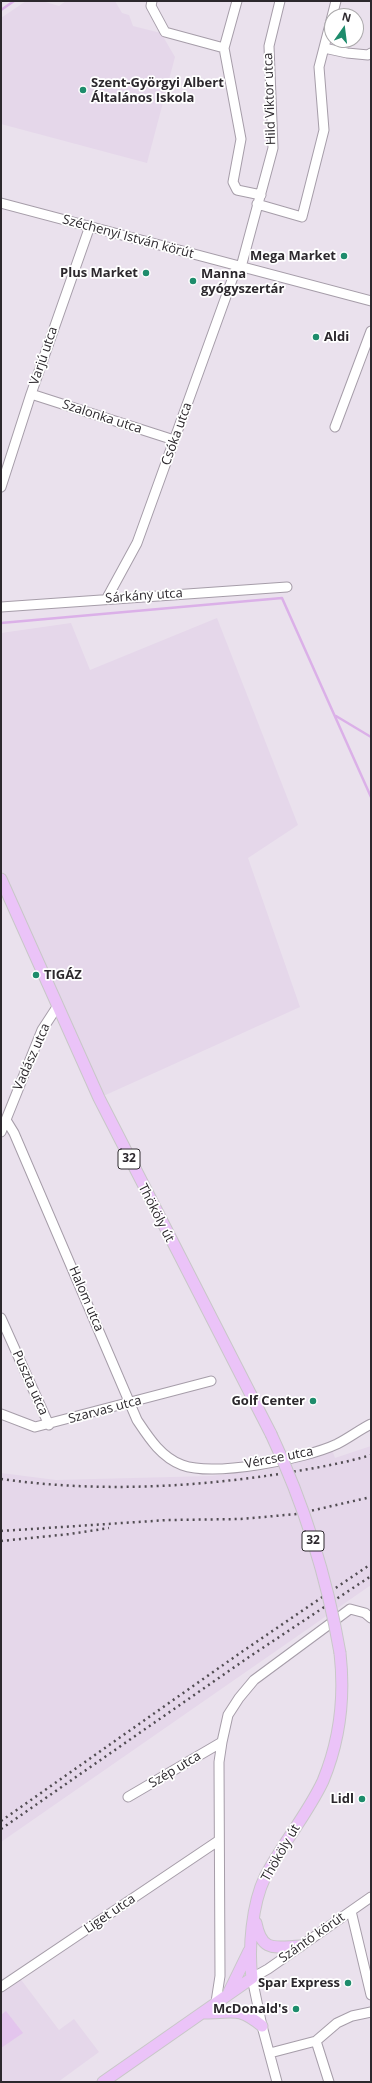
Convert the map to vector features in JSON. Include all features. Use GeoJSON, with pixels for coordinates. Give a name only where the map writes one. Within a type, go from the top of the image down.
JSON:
{"type":"FeatureCollection","features":[{"type":"Feature","properties":{"kind":"main road","name":"Thököly út"},"geometry":{"type":"LineString","coordinates":[[2,885],[99,1098],[150,1201],[271,1434],[304,1513],[331,1604],[340,1653],[343,1687],[338,1734],[331,1758],[313,1800],[265,1878],[255,1915],[250,1949],[252,1978]]}},
{"type":"Feature","properties":{"kind":"main road"},"geometry":{"type":"LineString","coordinates":[[255,1915],[258,1935],[268,1946],[274,1948],[300,1946]]}},
{"type":"Feature","properties":{"kind":"main road","name":"32"},"geometry":{"type":"LineString","coordinates":[[229,1993],[250,1949]]}},
{"type":"Feature","properties":{"kind":"main road","name":"32"},"geometry":{"type":"LineString","coordinates":[[103,2082],[204,2013],[216,2002],[252,1978]]}},
{"type":"Feature","properties":{"kind":"main road"},"geometry":{"type":"LineString","coordinates":[[204,2013],[234,2010],[241,2012],[262,2026]]}},
{"type":"Feature","properties":{"kind":"street"},"geometry":{"type":"LineString","coordinates":[[152,1],[151,6],[165,32],[224,48]]}},
{"type":"Feature","properties":{"kind":"street"},"geometry":{"type":"LineString","coordinates":[[237,1],[224,48],[241,139],[233,182],[237,190],[261,195]]}},
{"type":"Feature","properties":{"kind":"street","name":"Hild Viktor utca"},"geometry":{"type":"LineString","coordinates":[[239,267],[261,195],[273,148],[269,46],[280,1]]}},
{"type":"Feature","properties":{"kind":"street"},"geometry":{"type":"LineString","coordinates":[[257,204],[302,216],[324,130],[319,67],[324,48],[347,53],[368,55],[371,53]]}},
{"type":"Feature","properties":{"kind":"street","name":"Széchenyi István körút"},"geometry":{"type":"LineString","coordinates":[[1,203],[371,301]]}},
{"type":"Feature","properties":{"kind":"street","name":"Varjú utca"},"geometry":{"type":"LineString","coordinates":[[1,487],[31,394],[90,226]]}},
{"type":"Feature","properties":{"kind":"street","name":"Csóka utca"},"geometry":{"type":"LineString","coordinates":[[107,598],[137,543],[239,267]]}},
{"type":"Feature","properties":{"kind":"street"},"geometry":{"type":"LineString","coordinates":[[335,427],[371,331]]}},
{"type":"Feature","properties":{"kind":"street","name":"Szalonka utca"},"geometry":{"type":"LineString","coordinates":[[31,394],[174,440]]}},
{"type":"Feature","properties":{"kind":"street","name":"Sárkány utca"},"geometry":{"type":"LineString","coordinates":[[1,606],[287,587]]}},
{"type":"Feature","properties":{"kind":"street","name":"Vadász utca"},"geometry":{"type":"LineString","coordinates":[[1,1132],[42,1030],[57,1007]]}},
{"type":"Feature","properties":{"kind":"street","name":"Halom utca"},"geometry":{"type":"LineString","coordinates":[[6,1120],[14,1133],[138,1420],[150,1440],[164,1454],[182,1464]]}},
{"type":"Feature","properties":{"kind":"street","name":"Puszta utca"},"geometry":{"type":"LineString","coordinates":[[1,1318],[48,1425]]}},
{"type":"Feature","properties":{"kind":"street","name":"Szarvas utca"},"geometry":{"type":"LineString","coordinates":[[1,1414],[35,1427],[48,1425],[130,1402],[211,1382]]}},
{"type":"Feature","properties":{"kind":"street","name":"Vércse utca"},"geometry":{"type":"LineString","coordinates":[[182,1464],[209,1470],[253,1465],[308,1455],[337,1444],[371,1424]]}},
{"type":"Feature","properties":{"kind":"street"},"geometry":{"type":"LineString","coordinates":[[216,2002],[220,1976],[218,1841],[219,1762],[228,1715],[239,1698],[254,1680],[350,1609],[368,1615]]}},
{"type":"Feature","properties":{"kind":"street","name":"Szép utca"},"geometry":{"type":"LineString","coordinates":[[128,1797],[222,1742]]}},
{"type":"Feature","properties":{"kind":"street","name":"Liget utca"},"geometry":{"type":"LineString","coordinates":[[1,1987],[218,1841]]}},
{"type":"Feature","properties":{"kind":"street","name":"Szántó körút"},"geometry":{"type":"LineString","coordinates":[[252,1978],[268,1969],[371,1897]]}},
{"type":"Feature","properties":{"kind":"street"},"geometry":{"type":"LineString","coordinates":[[351,1911],[371,1995]]}},
{"type":"Feature","properties":{"kind":"street","name":"Thököly út"},"geometry":{"type":"LineString","coordinates":[[252,1978],[262,2026],[277,2082]]}},
{"type":"Feature","properties":{"kind":"street"},"geometry":{"type":"LineString","coordinates":[[270,2053],[316,2040],[337,2023],[352,2016],[371,2012]]}},
{"type":"Feature","properties":{"kind":"street"},"geometry":{"type":"LineString","coordinates":[[316,2040],[329,2082]]}},
{"type":"Feature","properties":{"kind":"shaded area","name":"Szent-Györgyi Albert Általános Iskola"},"geometry":{"type":"Polygon","coordinates":[[[26,1],[42,1],[59,6],[66,1],[115,1],[122,13],[129,15],[133,26],[161,33],[175,57],[147,163],[1,124],[1,18],[26,1]]]}},
{"type":"Feature","properties":{"kind":"shaded area"},"geometry":{"type":"Polygon","coordinates":[[[217,618],[298,825],[248,858],[300,1007],[99,1098],[1,874],[1,633],[71,623],[90,670],[217,618]]]}},
{"type":"Feature","properties":{"kind":"shaded area"},"geometry":{"type":"Polygon","coordinates":[[[371,1446],[371,1585],[1,1842],[1,1473],[56,1480],[211,1476],[265,1470],[331,1447],[335,1458],[371,1446]]]}},
{"type":"Feature","properties":{"kind":"shaded area"},"geometry":{"type":"Polygon","coordinates":[[[19,1977],[59,2030],[74,2019],[99,2052],[58,2082],[1,2082],[1,1989],[19,1977]]]}},
{"type":"Feature","properties":{"kind":"shaded area"},"geometry":{"type":"Polygon","coordinates":[[[6,2011],[23,2033],[1,2048],[1,2015],[6,2011]]]}},
{"type":"Feature","properties":{"kind":"waterway"},"geometry":{"type":"LineString","coordinates":[[1,10],[14,1]]}},
{"type":"Feature","properties":{"kind":"waterway"},"geometry":{"type":"LineString","coordinates":[[1,623],[282,598],[371,797]]}},
{"type":"Feature","properties":{"kind":"waterway"},"geometry":{"type":"LineString","coordinates":[[336,716],[371,737]]}},
{"type":"Feature","properties":{"kind":"railway"},"geometry":{"type":"LineString","coordinates":[[1,1479],[71,1486],[105,1487],[140,1487],[209,1483],[314,1468],[337,1464],[371,1455]]}},
{"type":"Feature","properties":{"kind":"railway"},"geometry":{"type":"LineString","coordinates":[[1,1531],[168,1520],[241,1519],[297,1514],[371,1497]]}},
{"type":"Feature","properties":{"kind":"railway"},"geometry":{"type":"LineString","coordinates":[[1,1541],[70,1534],[109,1528]]}},
{"type":"Feature","properties":{"kind":"railway"},"geometry":{"type":"LineString","coordinates":[[1,1821],[243,1651],[371,1564]]}},
{"type":"Feature","properties":{"kind":"railway"},"geometry":{"type":"LineString","coordinates":[[1,1829],[249,1657],[371,1576]]}},
{"type":"Feature","properties":{"kind":"place","name":"Szent-Györgyi Albert Általános Iskola"},"geometry":{"type":"Point","coordinates":[83,90]}},
{"type":"Feature","properties":{"kind":"place","name":"Mega Market"},"geometry":{"type":"Point","coordinates":[344,256]}},
{"type":"Feature","properties":{"kind":"place","name":"Plus Market"},"geometry":{"type":"Point","coordinates":[146,273]}},
{"type":"Feature","properties":{"kind":"place","name":"Manna gyógyszertár"},"geometry":{"type":"Point","coordinates":[193,281]}},
{"type":"Feature","properties":{"kind":"place","name":"Aldi"},"geometry":{"type":"Point","coordinates":[316,337]}},
{"type":"Feature","properties":{"kind":"place","name":"TIGÁZ"},"geometry":{"type":"Point","coordinates":[36,975]}},
{"type":"Feature","properties":{"kind":"place","name":"Golf Center"},"geometry":{"type":"Point","coordinates":[313,1401]}},
{"type":"Feature","properties":{"kind":"place","name":"Lidl"},"geometry":{"type":"Point","coordinates":[362,1799]}},
{"type":"Feature","properties":{"kind":"place","name":"Spar Express"},"geometry":{"type":"Point","coordinates":[348,1983]}},
{"type":"Feature","properties":{"kind":"place","name":"McDonald's"},"geometry":{"type":"Point","coordinates":[296,2009]}}]}
